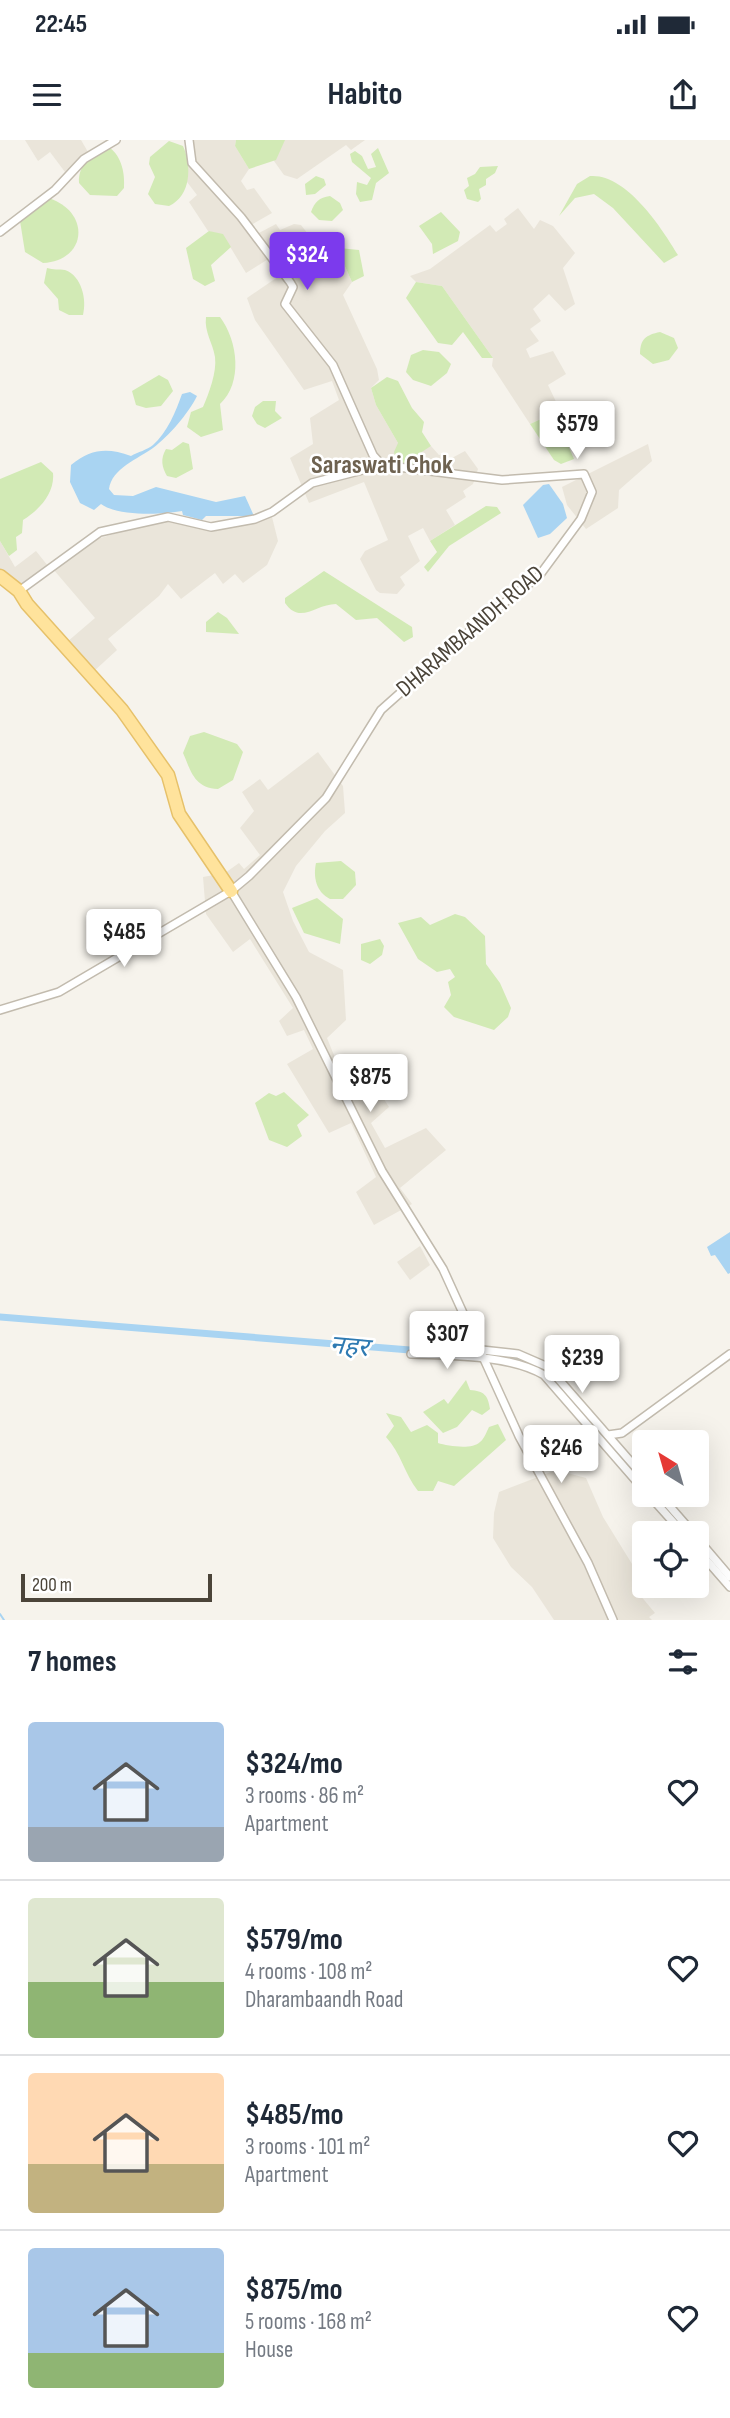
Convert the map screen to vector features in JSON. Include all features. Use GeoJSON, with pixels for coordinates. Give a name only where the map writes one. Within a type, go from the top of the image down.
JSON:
{"type":"FeatureCollection","features":[{"type":"Feature","properties":{"kind":"main road"},"geometry":{"type":"LineString","coordinates":[[0,576],[19,591],[27,604],[122,710],[168,775],[180,814],[231,891]]}},
{"type":"Feature","properties":{"kind":"street"},"geometry":{"type":"LineString","coordinates":[[0,232],[55,190],[84,159],[116,140]]}},
{"type":"Feature","properties":{"kind":"street"},"geometry":{"type":"LineString","coordinates":[[189,140],[192,163],[241,217],[290,282],[293,288],[285,304],[333,365],[373,455],[382,465]]}},
{"type":"Feature","properties":{"kind":"street","name":"DHARAMBAANDH ROAD"},"geometry":{"type":"LineString","coordinates":[[19,591],[100,532],[167,517],[212,527],[255,519],[272,512],[312,483],[382,465],[502,480],[584,474],[592,495],[581,519],[539,576],[482,620],[381,710],[326,798],[231,891]]}},
{"type":"Feature","properties":{"kind":"street"},"geometry":{"type":"LineString","coordinates":[[0,1010],[59,992],[231,891],[296,997],[382,1171],[443,1269],[519,1436],[588,1563],[613,1620]]}},
{"type":"Feature","properties":{"kind":"street"},"geometry":{"type":"LineString","coordinates":[[411,1354],[518,1353],[548,1367],[632,1463]]}},
{"type":"Feature","properties":{"kind":"street"},"geometry":{"type":"LineString","coordinates":[[483,1354],[544,1375],[632,1476]]}},
{"type":"Feature","properties":{"kind":"street"},"geometry":{"type":"LineString","coordinates":[[608,1435],[622,1433],[730,1354]]}},
{"type":"Feature","properties":{"kind":"street"},"geometry":{"type":"LineString","coordinates":[[659,1507],[672,1521]]}},
{"type":"Feature","properties":{"kind":"street"},"geometry":{"type":"LineString","coordinates":[[670,1507],[683,1521]]}},
{"type":"Feature","properties":{"kind":"street"},"geometry":{"type":"LineString","coordinates":[[709,1552],[730,1577]]}},
{"type":"Feature","properties":{"kind":"street"},"geometry":{"type":"LineString","coordinates":[[709,1563],[730,1587]]}},
{"type":"Feature","properties":{"kind":"shaded area"},"geometry":{"type":"Polygon","coordinates":[[[25,140],[81,140],[88,152],[65,172],[50,152],[38,161],[25,140]]]}},
{"type":"Feature","properties":{"kind":"shaded area"},"geometry":{"type":"Polygon","coordinates":[[[185,140],[236,140],[235,146],[249,169],[241,181],[247,190],[254,188],[272,213],[251,225],[257,234],[276,224],[280,230],[294,224],[301,225],[329,261],[344,264],[352,282],[343,295],[377,369],[379,380],[371,388],[376,405],[398,443],[419,457],[419,452],[431,446],[439,455],[445,453],[450,459],[465,451],[478,469],[473,484],[463,491],[466,497],[446,510],[455,525],[430,541],[423,528],[408,536],[420,561],[400,577],[405,585],[397,594],[380,593],[376,590],[360,559],[365,551],[388,540],[364,482],[309,503],[290,458],[313,444],[310,418],[339,400],[332,381],[304,390],[255,320],[247,298],[282,274],[270,258],[246,273],[223,235],[208,231],[189,202],[197,195],[187,182],[185,140]]]}},
{"type":"Feature","properties":{"kind":"shaded area"},"geometry":{"type":"Polygon","coordinates":[[[276,140],[365,140],[351,150],[346,145],[297,179],[284,175],[274,161],[267,146],[276,140]]]}},
{"type":"Feature","properties":{"kind":"shaded area"},"geometry":{"type":"Polygon","coordinates":[[[518,208],[534,229],[540,220],[553,226],[575,253],[563,268],[575,304],[565,311],[549,294],[533,309],[541,321],[530,329],[539,341],[526,349],[530,358],[553,351],[566,374],[548,385],[560,410],[530,424],[492,366],[493,358],[442,286],[416,282],[410,276],[430,269],[490,225],[496,232],[507,224],[504,219],[518,208]]]}},
{"type":"Feature","properties":{"kind":"shaded area"},"geometry":{"type":"Polygon","coordinates":[[[648,444],[652,461],[619,490],[618,508],[586,529],[567,505],[562,487],[648,444]]]}},
{"type":"Feature","properties":{"kind":"shaded area"},"geometry":{"type":"Polygon","coordinates":[[[272,517],[278,541],[267,565],[243,583],[235,574],[223,584],[215,573],[181,599],[168,584],[159,596],[108,639],[117,650],[93,672],[67,642],[95,618],[53,569],[94,540],[167,518],[214,530],[272,517]]]}},
{"type":"Feature","properties":{"kind":"shaded area"},"geometry":{"type":"Polygon","coordinates":[[[0,541],[15,567],[36,551],[48,566],[18,589],[0,580],[0,541]]]}},
{"type":"Feature","properties":{"kind":"shaded area"},"geometry":{"type":"Polygon","coordinates":[[[318,752],[343,786],[345,813],[325,831],[296,866],[283,892],[293,921],[309,952],[343,970],[346,1020],[327,1038],[340,1070],[359,1060],[389,1107],[371,1123],[385,1148],[426,1128],[446,1150],[400,1188],[412,1204],[374,1225],[356,1192],[376,1177],[351,1123],[329,1133],[287,1064],[313,1049],[304,1030],[287,1036],[279,1021],[293,1008],[250,939],[233,952],[206,914],[203,877],[225,873],[239,863],[244,869],[260,855],[240,828],[254,811],[242,792],[260,779],[268,790],[318,752]]]}},
{"type":"Feature","properties":{"kind":"shaded area"},"geometry":{"type":"Polygon","coordinates":[[[420,1246],[430,1265],[410,1280],[397,1262],[420,1246]]]}},
{"type":"Feature","properties":{"kind":"shaded area"},"geometry":{"type":"Polygon","coordinates":[[[556,1470],[586,1478],[603,1517],[632,1564],[632,1598],[642,1598],[655,1613],[649,1617],[652,1620],[554,1620],[532,1587],[511,1567],[493,1538],[494,1513],[499,1492],[556,1470]]]}},
{"type":"Feature","properties":{"kind":"green space"},"geometry":{"type":"Polygon","coordinates":[[[236,140],[285,140],[276,160],[249,169],[235,146],[236,140]]]}},
{"type":"Feature","properties":{"kind":"green space"},"geometry":{"type":"Polygon","coordinates":[[[169,141],[183,146],[188,162],[188,180],[182,195],[169,206],[155,204],[148,194],[155,177],[149,164],[150,157],[169,141]]]}},
{"type":"Feature","properties":{"kind":"green space"},"geometry":{"type":"Polygon","coordinates":[[[110,148],[122,166],[124,188],[117,196],[90,195],[79,183],[81,170],[88,161],[110,148]]]}},
{"type":"Feature","properties":{"kind":"green space"},"geometry":{"type":"Polygon","coordinates":[[[378,148],[389,173],[376,183],[372,200],[360,202],[356,194],[357,182],[367,185],[371,178],[352,162],[350,154],[355,151],[362,156],[368,169],[376,167],[371,154],[378,148]]]}},
{"type":"Feature","properties":{"kind":"green space"},"geometry":{"type":"Polygon","coordinates":[[[498,166],[495,173],[486,179],[486,185],[479,189],[481,199],[478,202],[467,199],[464,190],[469,186],[467,178],[475,174],[480,167],[498,166]]]}},
{"type":"Feature","properties":{"kind":"green space"},"geometry":{"type":"Polygon","coordinates":[[[316,176],[324,179],[326,185],[315,194],[306,195],[305,184],[316,176]]]}},
{"type":"Feature","properties":{"kind":"green space"},"geometry":{"type":"Polygon","coordinates":[[[590,176],[603,177],[617,183],[642,204],[678,255],[664,263],[613,208],[594,194],[575,198],[559,216],[577,184],[590,176]]]}},
{"type":"Feature","properties":{"kind":"green space"},"geometry":{"type":"Polygon","coordinates":[[[330,196],[340,203],[343,210],[332,221],[319,220],[311,212],[318,201],[330,196]]]}},
{"type":"Feature","properties":{"kind":"green space"},"geometry":{"type":"Polygon","coordinates":[[[49,198],[63,205],[72,214],[78,235],[75,246],[68,254],[43,263],[25,252],[20,221],[49,198]]]}},
{"type":"Feature","properties":{"kind":"green space"},"geometry":{"type":"Polygon","coordinates":[[[441,212],[460,232],[458,241],[433,254],[432,244],[419,226],[441,212]]]}},
{"type":"Feature","properties":{"kind":"green space"},"geometry":{"type":"Polygon","coordinates":[[[209,231],[223,234],[231,247],[211,265],[215,281],[205,286],[193,279],[186,248],[209,231]]]}},
{"type":"Feature","properties":{"kind":"green space"},"geometry":{"type":"Polygon","coordinates":[[[326,238],[339,248],[359,250],[364,276],[352,282],[344,264],[329,261],[317,244],[326,238]]]}},
{"type":"Feature","properties":{"kind":"green space"},"geometry":{"type":"Polygon","coordinates":[[[47,268],[65,270],[76,277],[84,296],[83,315],[69,315],[59,310],[58,299],[44,283],[47,268]]]}},
{"type":"Feature","properties":{"kind":"green space"},"geometry":{"type":"Polygon","coordinates":[[[416,282],[442,286],[493,358],[482,358],[463,332],[452,345],[438,343],[406,298],[416,282]]]}},
{"type":"Feature","properties":{"kind":"green space"},"geometry":{"type":"Polygon","coordinates":[[[206,317],[220,317],[226,327],[234,350],[235,374],[227,395],[220,404],[223,430],[201,437],[187,427],[191,412],[203,407],[215,369],[206,317]]]}},
{"type":"Feature","properties":{"kind":"green space"},"geometry":{"type":"Polygon","coordinates":[[[660,332],[674,338],[678,348],[669,360],[653,364],[640,354],[641,345],[648,336],[660,332]]]}},
{"type":"Feature","properties":{"kind":"green space"},"geometry":{"type":"Polygon","coordinates":[[[423,350],[439,352],[451,364],[447,373],[431,386],[413,380],[406,372],[411,355],[423,350]]]}},
{"type":"Feature","properties":{"kind":"green space"},"geometry":{"type":"Polygon","coordinates":[[[159,375],[168,380],[173,391],[161,406],[146,408],[136,405],[132,391],[159,375]]]}},
{"type":"Feature","properties":{"kind":"green space"},"geometry":{"type":"Polygon","coordinates":[[[387,377],[398,381],[412,408],[424,422],[422,432],[431,446],[417,455],[425,461],[412,466],[397,464],[394,452],[398,443],[376,405],[371,388],[387,377]]]}},
{"type":"Feature","properties":{"kind":"green space"},"geometry":{"type":"Polygon","coordinates":[[[263,401],[276,401],[275,411],[282,418],[265,428],[257,424],[252,416],[255,407],[263,401]]]}},
{"type":"Feature","properties":{"kind":"green space"},"geometry":{"type":"Polygon","coordinates":[[[554,413],[574,459],[561,464],[554,460],[530,424],[554,413]]]}},
{"type":"Feature","properties":{"kind":"green space"},"geometry":{"type":"Polygon","coordinates":[[[183,442],[189,444],[193,469],[176,478],[167,476],[162,463],[164,453],[166,449],[172,450],[183,442]]]}},
{"type":"Feature","properties":{"kind":"green space"},"geometry":{"type":"Polygon","coordinates":[[[41,462],[53,473],[49,494],[35,511],[23,520],[22,533],[16,537],[17,550],[9,556],[0,541],[0,479],[41,462]]]}},
{"type":"Feature","properties":{"kind":"green space"},"geometry":{"type":"Polygon","coordinates":[[[486,506],[497,507],[501,513],[449,546],[428,572],[424,567],[437,552],[430,541],[486,506]]]}},
{"type":"Feature","properties":{"kind":"green space"},"geometry":{"type":"Polygon","coordinates":[[[324,571],[412,627],[413,637],[404,642],[377,618],[356,620],[336,604],[302,613],[296,612],[285,603],[285,598],[324,571]]]}},
{"type":"Feature","properties":{"kind":"green space"},"geometry":{"type":"Polygon","coordinates":[[[218,612],[227,618],[239,634],[206,632],[206,622],[218,612]]]}},
{"type":"Feature","properties":{"kind":"green space"},"geometry":{"type":"Polygon","coordinates":[[[204,732],[237,744],[243,752],[233,780],[218,789],[198,782],[183,753],[190,736],[204,732]]]}},
{"type":"Feature","properties":{"kind":"green space"},"geometry":{"type":"Polygon","coordinates":[[[341,861],[355,872],[356,885],[343,899],[330,899],[321,892],[317,884],[316,863],[341,861]]]}},
{"type":"Feature","properties":{"kind":"green space"},"geometry":{"type":"Polygon","coordinates":[[[317,898],[343,919],[340,944],[304,933],[292,908],[317,898]]]}},
{"type":"Feature","properties":{"kind":"green space"},"geometry":{"type":"Polygon","coordinates":[[[455,914],[465,917],[485,936],[486,964],[500,983],[511,1008],[508,1017],[494,1030],[454,1017],[444,1007],[451,995],[448,982],[455,977],[450,969],[437,972],[418,959],[398,923],[421,917],[430,925],[455,914]]]}},
{"type":"Feature","properties":{"kind":"green space"},"geometry":{"type":"Polygon","coordinates":[[[380,939],[384,946],[382,955],[370,964],[361,960],[361,944],[380,939]]]}},
{"type":"Feature","properties":{"kind":"green space"},"geometry":{"type":"Polygon","coordinates":[[[284,1092],[309,1115],[297,1125],[302,1136],[287,1147],[269,1140],[255,1103],[269,1093],[276,1096],[284,1092]]]}},
{"type":"Feature","properties":{"kind":"green space"},"geometry":{"type":"Polygon","coordinates":[[[466,1380],[470,1390],[484,1395],[490,1409],[482,1415],[472,1410],[457,1427],[443,1433],[423,1412],[444,1399],[448,1404],[466,1380]]]}},
{"type":"Feature","properties":{"kind":"green space"},"geometry":{"type":"Polygon","coordinates":[[[386,1413],[401,1417],[411,1432],[427,1425],[438,1433],[438,1443],[442,1444],[471,1446],[483,1439],[489,1427],[498,1424],[506,1440],[454,1486],[438,1481],[433,1491],[418,1491],[386,1437],[394,1426],[386,1413]]]}},
{"type":"Feature","properties":{"kind":"water"},"geometry":{"type":"Polygon","coordinates":[[[190,392],[197,396],[178,424],[153,448],[120,470],[109,489],[114,495],[133,496],[156,487],[216,502],[245,496],[254,516],[206,516],[202,520],[183,515],[182,511],[128,513],[101,504],[94,510],[80,503],[70,482],[71,465],[86,455],[100,451],[131,456],[151,447],[167,428],[182,394],[190,392]]]}},
{"type":"Feature","properties":{"kind":"water"},"geometry":{"type":"Polygon","coordinates":[[[549,484],[563,504],[567,518],[550,534],[538,538],[523,505],[543,485],[549,484]]]}},
{"type":"Feature","properties":{"kind":"water"},"geometry":{"type":"Polygon","coordinates":[[[730,1232],[728,1274],[715,1255],[711,1256],[707,1247],[730,1232]]]}},
{"type":"Feature","properties":{"kind":"waterway","name":"नहर"},"geometry":{"type":"LineString","coordinates":[[0,1317],[435,1352]]}},
{"type":"Feature","properties":{"kind":"waterway","name":"नहर"},"geometry":{"type":"LineString","coordinates":[[506,1358],[532,1363],[543,1373]]}},
{"type":"Feature","properties":{"kind":"waterway","name":"नहर"},"geometry":{"type":"LineString","coordinates":[[552,1380],[621,1458]]}},
{"type":"Feature","properties":{"kind":"waterway"},"geometry":{"type":"LineString","coordinates":[[0,1614],[4,1620]]}},
{"type":"Feature","properties":{"kind":"district","name":"Saraswati Chok"},"geometry":{"type":"Point","coordinates":[382,465]}}]}
